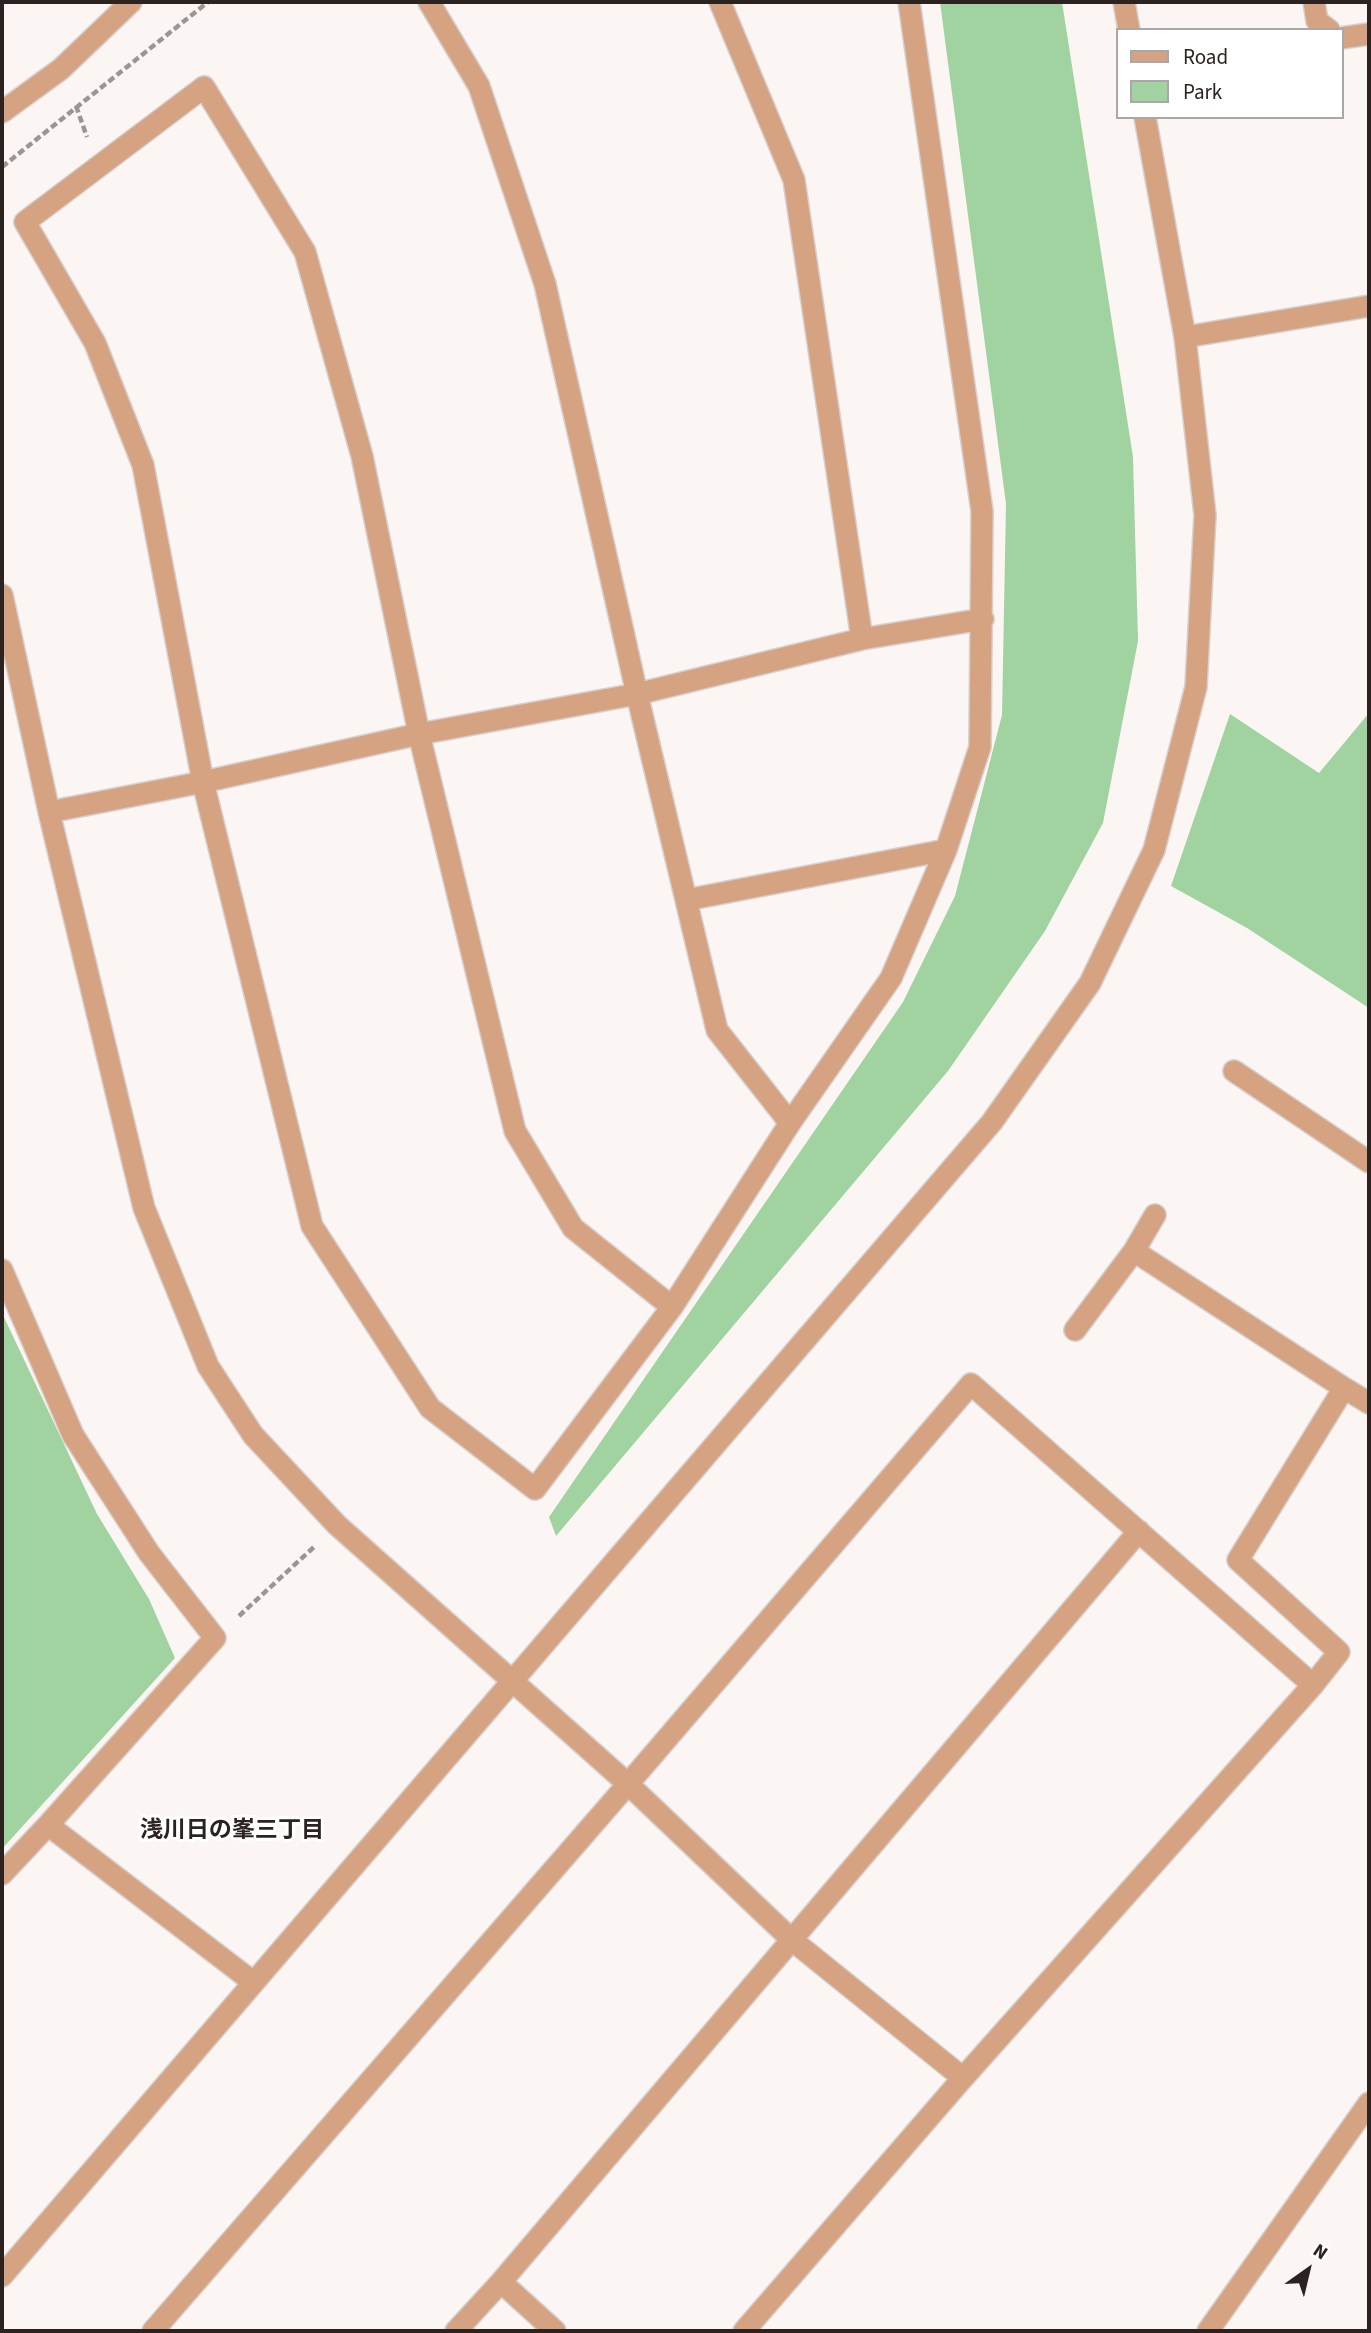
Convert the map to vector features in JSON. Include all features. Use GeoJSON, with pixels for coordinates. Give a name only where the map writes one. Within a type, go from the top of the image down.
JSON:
{"type":"FeatureCollection","features":[{"type":"Feature","properties":{"kind":"street"},"geometry":{"type":"LineString","coordinates":[[2,111],[61,69],[131,2]]}},
{"type":"Feature","properties":{"kind":"street"},"geometry":{"type":"LineString","coordinates":[[429,2],[479,86],[545,284],[637,694],[717,1030],[790,1123]]}},
{"type":"Feature","properties":{"kind":"street"},"geometry":{"type":"LineString","coordinates":[[720,2],[794,180],[862,639]]}},
{"type":"Feature","properties":{"kind":"street"},"geometry":{"type":"LineString","coordinates":[[672,1307],[573,1228],[514,1131],[419,734],[362,456],[305,252],[204,87],[25,222],[95,343],[143,465],[203,782],[312,1226],[430,1408],[536,1489],[672,1307],[790,1123],[891,978],[946,850],[980,747],[982,511],[909,2]]}},
{"type":"Feature","properties":{"kind":"street"},"geometry":{"type":"LineString","coordinates":[[1124,2],[1129,28]]}},
{"type":"Feature","properties":{"kind":"street"},"geometry":{"type":"LineString","coordinates":[[1314,2],[1317,21],[1326,28]]}},
{"type":"Feature","properties":{"kind":"street"},"geometry":{"type":"LineString","coordinates":[[1343,38],[1369,34]]}},
{"type":"Feature","properties":{"kind":"street"},"geometry":{"type":"LineString","coordinates":[[2,2276],[992,1122],[1090,983],[1154,850],[1196,687],[1205,514],[1185,337],[1145,119]]}},
{"type":"Feature","properties":{"kind":"street"},"geometry":{"type":"LineString","coordinates":[[1185,337],[1369,306]]}},
{"type":"Feature","properties":{"kind":"street"},"geometry":{"type":"LineString","coordinates":[[2,595],[49,812],[144,1208],[208,1366],[253,1435],[337,1525],[628,1784],[792,1940],[963,2078]]}},
{"type":"Feature","properties":{"kind":"street"},"geometry":{"type":"LineString","coordinates":[[49,812],[203,782],[419,734],[637,694],[862,639],[983,619]]}},
{"type":"Feature","properties":{"kind":"street"},"geometry":{"type":"LineString","coordinates":[[686,900],[946,850]]}},
{"type":"Feature","properties":{"kind":"street"},"geometry":{"type":"LineString","coordinates":[[1234,1071],[1369,1162]]}},
{"type":"Feature","properties":{"kind":"street"},"geometry":{"type":"LineString","coordinates":[[1075,1330],[1134,1251],[1154,1214]]}},
{"type":"Feature","properties":{"kind":"street"},"geometry":{"type":"LineString","coordinates":[[1134,1251],[1369,1403]]}},
{"type":"Feature","properties":{"kind":"street"},"geometry":{"type":"LineString","coordinates":[[2,1270],[73,1435],[149,1553],[215,1638],[2,1874]]}},
{"type":"Feature","properties":{"kind":"street"},"geometry":{"type":"LineString","coordinates":[[153,2331],[971,1384],[1313,1685]]}},
{"type":"Feature","properties":{"kind":"street"},"geometry":{"type":"LineString","coordinates":[[744,2331],[963,2078],[1313,1685],[1339,1652],[1238,1560],[1344,1388]]}},
{"type":"Feature","properties":{"kind":"street"},"geometry":{"type":"LineString","coordinates":[[456,2331],[502,2282],[1139,1531]]}},
{"type":"Feature","properties":{"kind":"street"},"geometry":{"type":"LineString","coordinates":[[48,1825],[253,1982]]}},
{"type":"Feature","properties":{"kind":"street"},"geometry":{"type":"LineString","coordinates":[[1208,2331],[1369,2103]]}},
{"type":"Feature","properties":{"kind":"street"},"geometry":{"type":"LineString","coordinates":[[502,2282],[555,2331]]}},
{"type":"Feature","properties":{"kind":"path"},"geometry":{"type":"LineString","coordinates":[[2,167],[208,2]]}},
{"type":"Feature","properties":{"kind":"path"},"geometry":{"type":"LineString","coordinates":[[61,69],[99,166]]}},
{"type":"Feature","properties":{"kind":"path"},"geometry":{"type":"LineString","coordinates":[[215,1638],[337,1525]]}},
{"type":"Feature","properties":{"kind":"green space"},"geometry":{"type":"Polygon","coordinates":[[[940,2],[1062,2],[1133,457],[1138,641],[1103,823],[1045,931],[948,1071],[556,1536],[549,1517],[903,1002],[955,896],[1002,715],[1006,504],[940,2]]]}},
{"type":"Feature","properties":{"kind":"green space"},"geometry":{"type":"Polygon","coordinates":[[[1369,713],[1369,1008],[1247,928],[1171,886],[1230,714],[1319,773],[1369,713]]]}},
{"type":"Feature","properties":{"kind":"green space"},"geometry":{"type":"Polygon","coordinates":[[[2,1313],[97,1514],[149,1599],[175,1658],[2,1849],[2,1313]]]}},
{"type":"Feature","properties":{"kind":"district","name":"浅川日の峯三丁目"},"geometry":{"type":"Point","coordinates":[232,1832]}}]}
